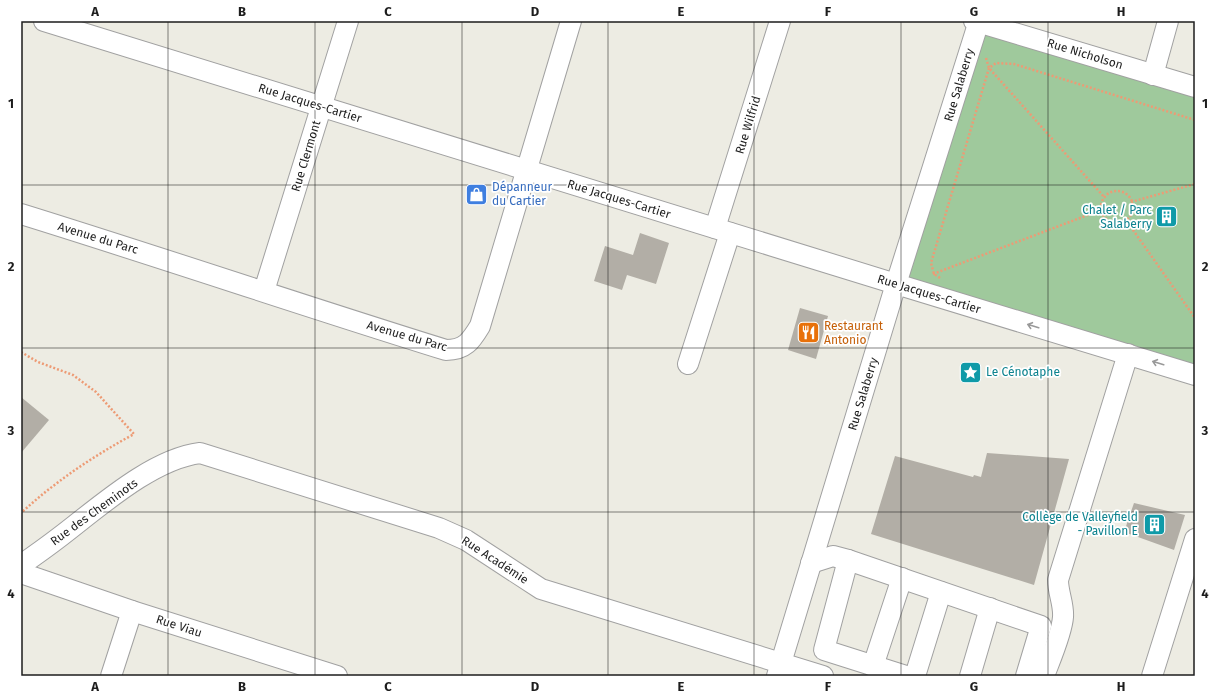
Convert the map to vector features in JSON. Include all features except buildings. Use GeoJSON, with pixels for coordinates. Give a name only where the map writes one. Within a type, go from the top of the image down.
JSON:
{"type":"FeatureCollection","features":[{"type":"Feature","properties":{"kind":"street","name":"Rue Jacques-Cartier"},"geometry":{"type":"LineString","coordinates":[[44,21],[896,284],[1195,374]]}},
{"type":"Feature","properties":{"kind":"street","name":"Rue Clermont"},"geometry":{"type":"LineString","coordinates":[[264,291],[348,21]]}},
{"type":"Feature","properties":{"kind":"street","name":"Avenue du Parc"},"geometry":{"type":"LineString","coordinates":[[21,214],[446,350],[458,350],[472,340],[480,326],[525,170],[571,21]]}},
{"type":"Feature","properties":{"kind":"street","name":"Rue Wilfrid"},"geometry":{"type":"LineString","coordinates":[[688,364],[780,21]]}},
{"type":"Feature","properties":{"kind":"street","name":"Rue Nicholson"},"geometry":{"type":"LineString","coordinates":[[977,21],[1195,87]]}},
{"type":"Feature","properties":{"kind":"street","name":"Rue Salaberry"},"geometry":{"type":"LineString","coordinates":[[779,670],[977,21]]}},
{"type":"Feature","properties":{"kind":"street"},"geometry":{"type":"LineString","coordinates":[[1154,75],[1168,21]]}},
{"type":"Feature","properties":{"kind":"street"},"geometry":{"type":"LineString","coordinates":[[1044,676],[1063,618],[1063,605],[1058,592],[1058,580],[1128,354]]}},
{"type":"Feature","properties":{"kind":"street","name":"Rue Académie"},"geometry":{"type":"LineString","coordinates":[[167,462],[185,455],[200,453],[439,528],[466,540],[541,590],[779,670],[823,676]]}},
{"type":"Feature","properties":{"kind":"street","name":"Rue des Cheminots"},"geometry":{"type":"LineString","coordinates":[[21,565],[108,499],[167,462]]}},
{"type":"Feature","properties":{"kind":"street"},"geometry":{"type":"LineString","coordinates":[[820,533],[832,550],[848,560]]}},
{"type":"Feature","properties":{"kind":"street"},"geometry":{"type":"LineString","coordinates":[[1152,676],[1195,539]]}},
{"type":"Feature","properties":{"kind":"street"},"geometry":{"type":"LineString","coordinates":[[811,563],[833,556],[848,560],[1041,626],[1026,676]]}},
{"type":"Feature","properties":{"kind":"street"},"geometry":{"type":"LineString","coordinates":[[848,560],[824,650],[906,676]]}},
{"type":"Feature","properties":{"kind":"street","name":"Rue Viau"},"geometry":{"type":"LineString","coordinates":[[21,573],[298,670],[337,676]]}},
{"type":"Feature","properties":{"kind":"street"},"geometry":{"type":"LineString","coordinates":[[873,666],[902,578]]}},
{"type":"Feature","properties":{"kind":"street"},"geometry":{"type":"LineString","coordinates":[[915,676],[941,592]]}},
{"type":"Feature","properties":{"kind":"street"},"geometry":{"type":"LineString","coordinates":[[970,676],[990,608]]}},
{"type":"Feature","properties":{"kind":"street"},"geometry":{"type":"LineString","coordinates":[[111,676],[132,611]]}},
{"type":"Feature","properties":{"kind":"path"},"geometry":{"type":"LineString","coordinates":[[985,53],[989,68],[1104,198]]}},
{"type":"Feature","properties":{"kind":"path"},"geometry":{"type":"LineString","coordinates":[[944,280],[934,274],[931,263],[989,68],[996,63],[1014,64],[1195,120]]}},
{"type":"Feature","properties":{"kind":"path"},"geometry":{"type":"LineString","coordinates":[[1131,202],[1195,184]]}},
{"type":"Feature","properties":{"kind":"path"},"geometry":{"type":"LineString","coordinates":[[1112,192],[1126,195],[1131,202],[1132,212],[1126,220],[1116,223],[1111,222],[1103,215],[1101,210],[1104,198],[1112,192]]}},
{"type":"Feature","properties":{"kind":"path"},"geometry":{"type":"LineString","coordinates":[[934,274],[1101,210]]}},
{"type":"Feature","properties":{"kind":"path"},"geometry":{"type":"LineString","coordinates":[[1126,220],[1195,318]]}},
{"type":"Feature","properties":{"kind":"path"},"geometry":{"type":"LineString","coordinates":[[21,352],[38,362],[73,375],[96,392],[134,434],[94,456],[49,488],[21,514]]}},
{"type":"Feature","properties":{"kind":"green space"},"geometry":{"type":"Polygon","coordinates":[[[978,22],[1195,87],[1195,375],[896,284],[978,22]]]}},
{"type":"Feature","properties":{"kind":"place","name":"Dépanneur du Cartier"},"geometry":{"type":"Point","coordinates":[477,194]}},
{"type":"Feature","properties":{"kind":"place","name":"Chalet / Parc Salaberry"},"geometry":{"type":"Point","coordinates":[1167,217]}},
{"type":"Feature","properties":{"kind":"place","name":"Restaurant Antonio"},"geometry":{"type":"Point","coordinates":[808,333]}},
{"type":"Feature","properties":{"kind":"place","name":"Le Cénotaphe"},"geometry":{"type":"Point","coordinates":[970,372]}},
{"type":"Feature","properties":{"kind":"place","name":"Collège de Valleyfield - Pavillon E"},"geometry":{"type":"Point","coordinates":[1154,524]}}]}
